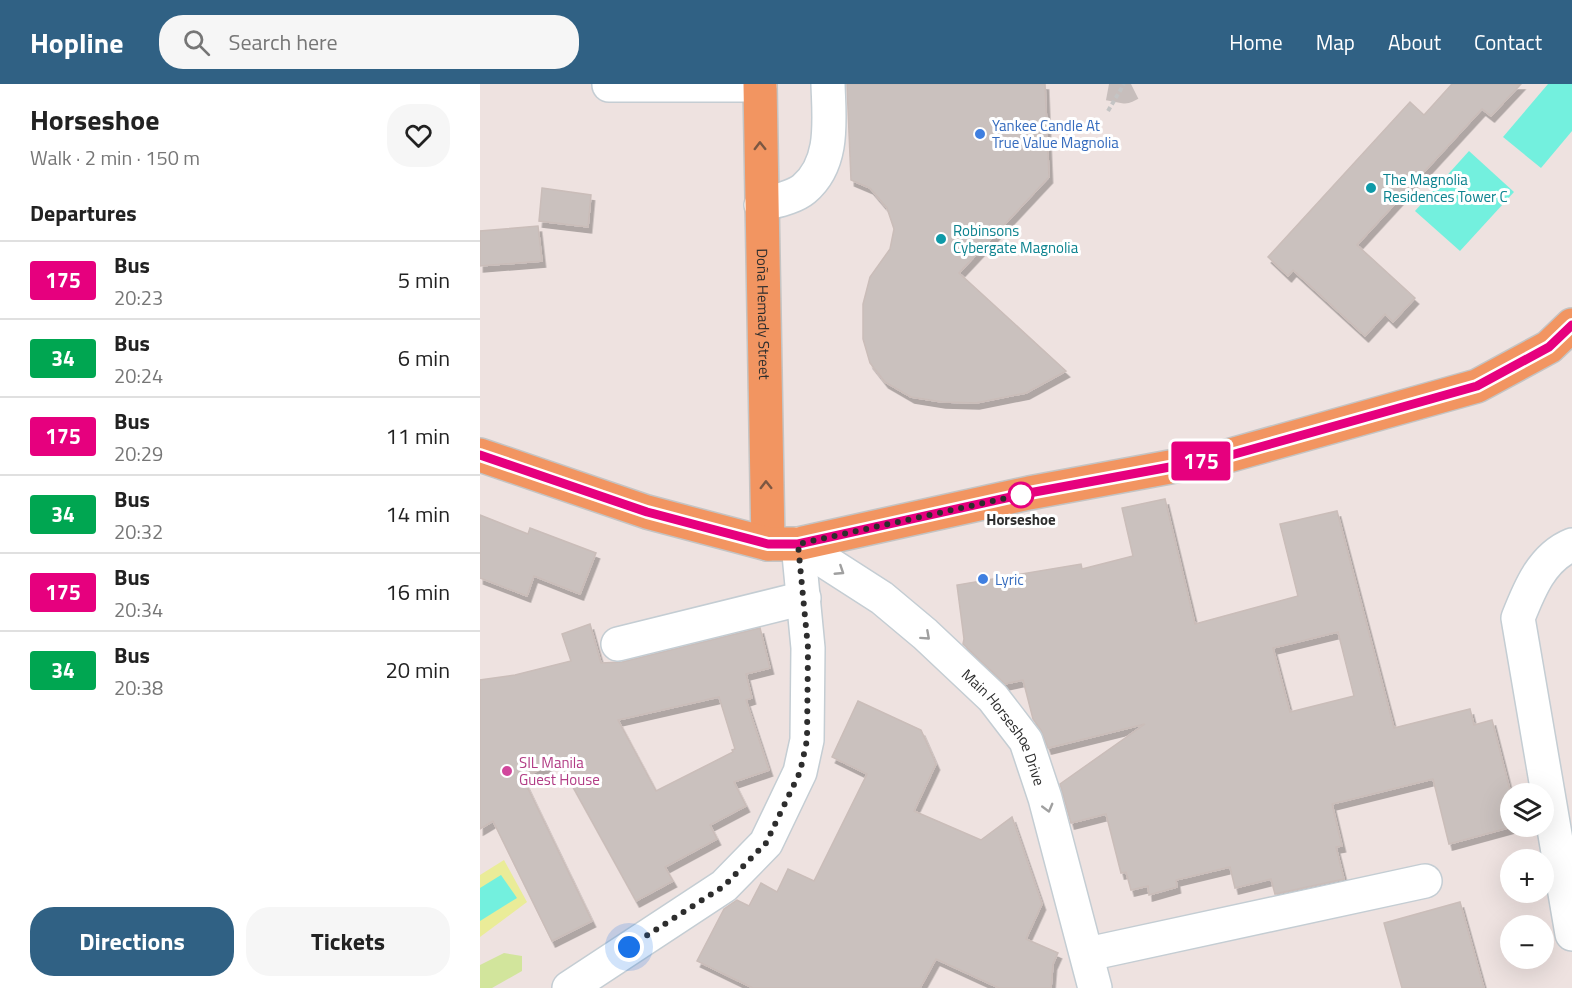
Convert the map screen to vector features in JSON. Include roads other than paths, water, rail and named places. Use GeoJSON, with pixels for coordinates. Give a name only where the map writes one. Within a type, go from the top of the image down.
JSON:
{"type":"FeatureCollection","features":[{"type":"Feature","properties":{"kind":"main road","name":"Doña Hemady Street"},"geometry":{"type":"LineString","coordinates":[[760,84],[761,205],[783,544]]}},
{"type":"Feature","properties":{"kind":"main road"},"geometry":{"type":"LineString","coordinates":[[480,455],[647,512],[783,544],[1029,493],[1224,457],[1477,386],[1549,347],[1572,325]]}},
{"type":"Feature","properties":{"kind":"street"},"geometry":{"type":"LineString","coordinates":[[609,85],[760,84]]}},
{"type":"Feature","properties":{"kind":"street"},"geometry":{"type":"LineString","coordinates":[[761,205],[792,196],[805,188],[816,173],[830,144],[828,84]]}},
{"type":"Feature","properties":{"kind":"street"},"geometry":{"type":"LineString","coordinates":[[569,988],[724,886],[766,843],[800,772],[807,740],[808,648],[804,598],[783,544]]}},
{"type":"Feature","properties":{"kind":"street","name":"Main Horseshoe Drive"},"geometry":{"type":"LineString","coordinates":[[783,544],[882,598],[925,634],[993,698],[1026,741],[1088,954],[1095,988]]}},
{"type":"Feature","properties":{"kind":"street"},"geometry":{"type":"LineString","coordinates":[[1572,545],[1564,548],[1533,580],[1518,618],[1572,934]]}},
{"type":"Feature","properties":{"kind":"street"},"geometry":{"type":"LineString","coordinates":[[618,644],[804,598]]}},
{"type":"Feature","properties":{"kind":"street"},"geometry":{"type":"LineString","coordinates":[[1088,954],[1425,881]]}},
{"type":"Feature","properties":{"kind":"water"},"geometry":{"type":"Polygon","coordinates":[[[1548,84],[1572,84],[1572,131],[1541,168],[1503,137],[1548,84]]]}},
{"type":"Feature","properties":{"kind":"water"},"geometry":{"type":"Polygon","coordinates":[[[1469,151],[1514,192],[1460,251],[1415,211],[1469,151]]]}},
{"type":"Feature","properties":{"kind":"water"},"geometry":{"type":"Polygon","coordinates":[[[501,875],[517,898],[480,921],[480,888],[501,875]]]}},
{"type":"Feature","properties":{"kind":"tunnel"},"geometry":{"type":"LineString","coordinates":[[1109,84],[1125,87],[1131,84]]}},
{"type":"Feature","properties":{"kind":"place","name":"Yankee Candle At True Value Magnolia"},"geometry":{"type":"Point","coordinates":[980,134]}},
{"type":"Feature","properties":{"kind":"place","name":"The Magnolia Residences Tower C"},"geometry":{"type":"Point","coordinates":[1371,188]}},
{"type":"Feature","properties":{"kind":"place","name":"Robinsons Cybergate Magnolia"},"geometry":{"type":"Point","coordinates":[941,239]}},
{"type":"Feature","properties":{"kind":"place","name":"Horseshoe"},"geometry":{"type":"Point","coordinates":[1021,495]}},
{"type":"Feature","properties":{"kind":"place","name":"Lyric"},"geometry":{"type":"Point","coordinates":[983,579]}},
{"type":"Feature","properties":{"kind":"place","name":"SIL Manila Guest House"},"geometry":{"type":"Point","coordinates":[507,771]}}]}
